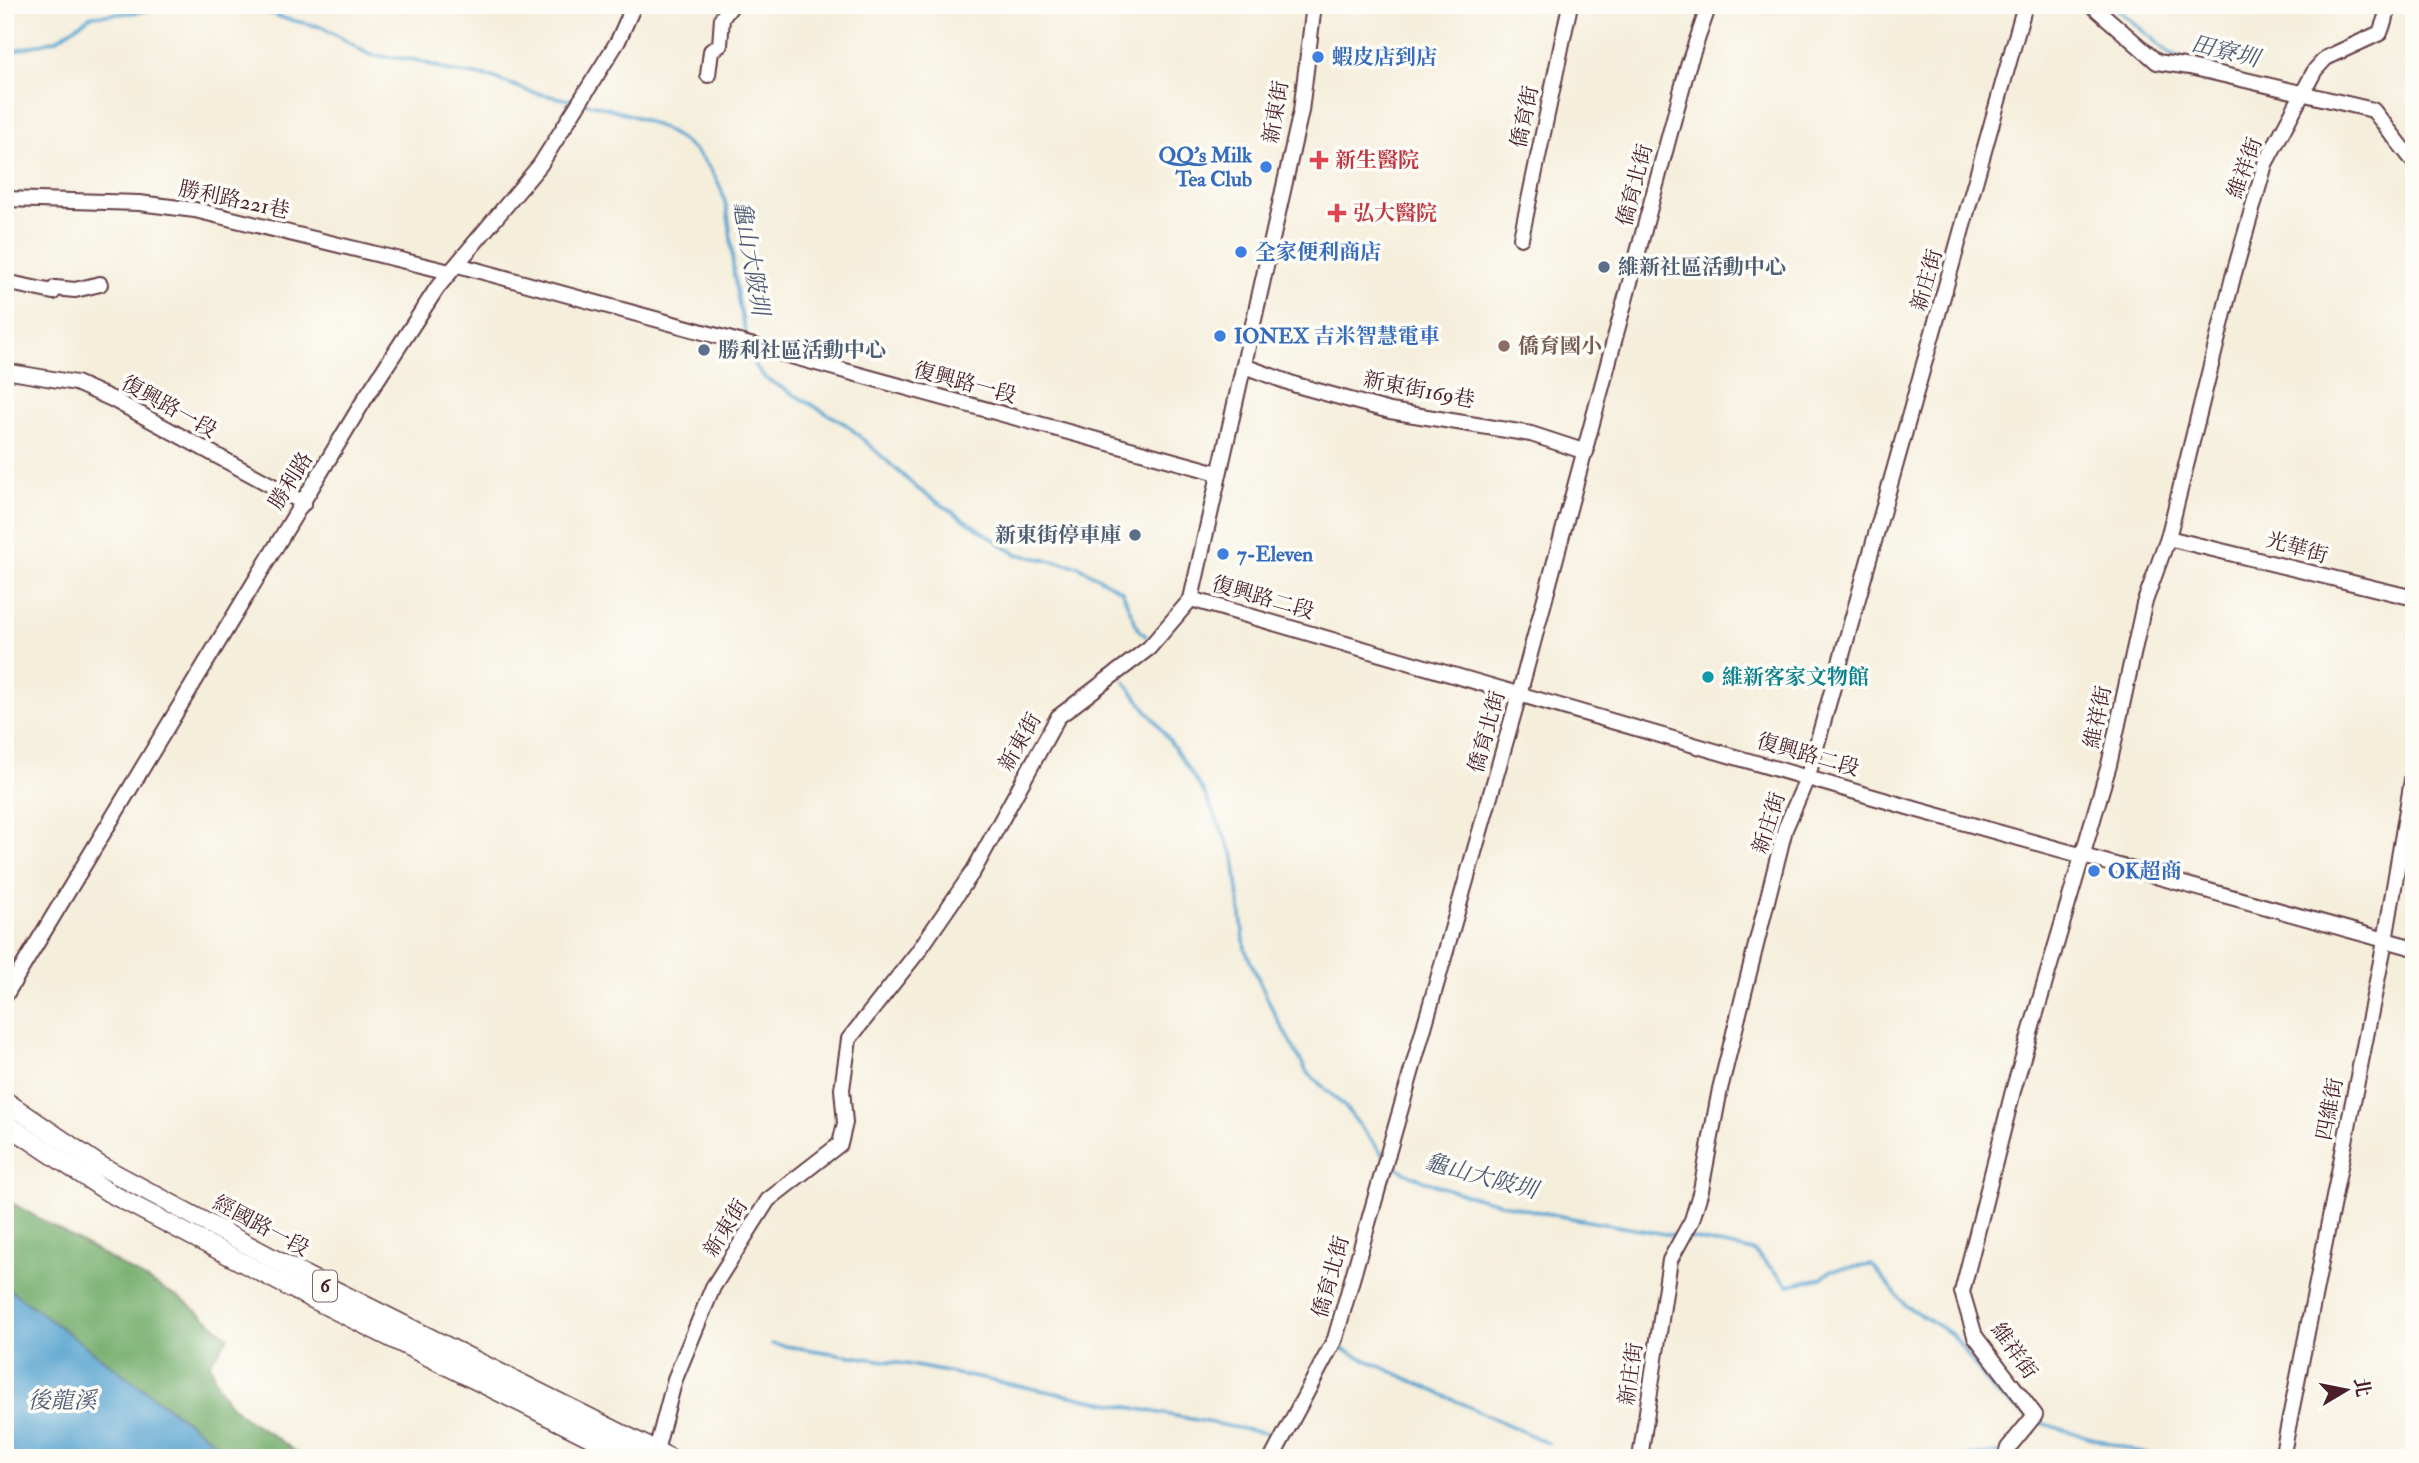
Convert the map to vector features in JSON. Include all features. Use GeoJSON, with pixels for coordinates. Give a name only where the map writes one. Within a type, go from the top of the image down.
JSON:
{"type":"FeatureCollection","features":[{"type":"Feature","properties":{"kind":"main road","name":"經國路一段"},"geometry":{"type":"LineString","coordinates":[[5,1101],[99,1165],[302,1274],[660,1455]]}},
{"type":"Feature","properties":{"kind":"main road","name":"經國路一段"},"geometry":{"type":"LineString","coordinates":[[5,1123],[108,1192],[295,1290],[632,1458]]}},
{"type":"Feature","properties":{"kind":"street","name":"勝利路"},"geometry":{"type":"LineString","coordinates":[[5,996],[366,397],[454,268],[540,166],[618,41],[634,5]]}},
{"type":"Feature","properties":{"kind":"street"},"geometry":{"type":"LineString","coordinates":[[708,75],[711,51],[720,45],[722,18],[732,5]]}},
{"type":"Feature","properties":{"kind":"street","name":"新東街"},"geometry":{"type":"LineString","coordinates":[[660,1455],[675,1378],[713,1287],[768,1200],[840,1144],[845,1124],[842,1089],[849,1039],[917,953],[974,870],[1058,717],[1149,648],[1191,598],[1301,111],[1314,5]]}},
{"type":"Feature","properties":{"kind":"street","name":"僑育街"},"geometry":{"type":"LineString","coordinates":[[1521,238],[1570,5]]}},
{"type":"Feature","properties":{"kind":"street","name":"僑育北街"},"geometry":{"type":"LineString","coordinates":[[1272,1458],[1335,1339],[1519,695],[1688,66],[1709,5]]}},
{"type":"Feature","properties":{"kind":"street","name":"新庄街"},"geometry":{"type":"LineString","coordinates":[[1640,1458],[1670,1260],[1692,1220],[1701,1190],[1720,1089],[1768,907],[1785,829],[1808,776],[2025,5]]}},
{"type":"Feature","properties":{"kind":"street"},"geometry":{"type":"LineString","coordinates":[[2092,5],[2157,62],[2190,66],[2304,96],[2373,110],[2414,162]]}},
{"type":"Feature","properties":{"kind":"street","name":"維祥街"},"geometry":{"type":"LineString","coordinates":[[2005,1458],[2008,1448],[2035,1415],[1975,1336],[1962,1293],[2013,1091],[2109,765],[2144,604],[2168,538],[2233,277],[2265,164],[2304,96],[2315,70],[2326,58],[2380,33],[2390,5]]}},
{"type":"Feature","properties":{"kind":"street","name":"勝利路221巷"},"geometry":{"type":"LineString","coordinates":[[5,199],[139,203],[195,210],[454,268]]}},
{"type":"Feature","properties":{"kind":"street","name":"復興路一段"},"geometry":{"type":"LineString","coordinates":[[454,268],[1218,473]]}},
{"type":"Feature","properties":{"kind":"street"},"geometry":{"type":"LineString","coordinates":[[5,282],[53,292],[55,288],[75,290],[100,284]]}},
{"type":"Feature","properties":{"kind":"street","name":"新東街169巷"},"geometry":{"type":"LineString","coordinates":[[1244,366],[1296,385],[1390,411],[1531,433],[1586,452]]}},
{"type":"Feature","properties":{"kind":"street","name":"復興路一段"},"geometry":{"type":"LineString","coordinates":[[5,371],[76,383],[112,399],[304,503]]}},
{"type":"Feature","properties":{"kind":"street","name":"光華街"},"geometry":{"type":"LineString","coordinates":[[2168,538],[2414,598]]}},
{"type":"Feature","properties":{"kind":"street","name":"復興路二段"},"geometry":{"type":"LineString","coordinates":[[1191,598],[1519,695],[2414,948]]}},
{"type":"Feature","properties":{"kind":"street","name":"四維街"},"geometry":{"type":"LineString","coordinates":[[2282,1458],[2385,941],[2414,768]]}},
{"type":"Feature","properties":{"kind":"green space"},"geometry":{"type":"Polygon","coordinates":[[[5,1199],[186,1302],[229,1337],[210,1363],[216,1383],[225,1398],[247,1419],[303,1458],[236,1458],[88,1364],[5,1328],[5,1199]]]}},
{"type":"Feature","properties":{"kind":"water","name":"後龍溪"},"geometry":{"type":"Polygon","coordinates":[[[5,1286],[236,1458],[5,1458],[5,1286]]]}},
{"type":"Feature","properties":{"kind":"waterway","name":"龜山大陂圳"},"geometry":{"type":"LineString","coordinates":[[5,53],[56,40],[91,16],[140,12],[171,5]]}},
{"type":"Feature","properties":{"kind":"waterway","name":"龜山大陂圳"},"geometry":{"type":"LineString","coordinates":[[248,5],[286,19],[322,27],[370,55],[416,60],[453,72],[491,77],[531,92],[574,101]]}},
{"type":"Feature","properties":{"kind":"waterway","name":"田寮圳"},"geometry":{"type":"LineString","coordinates":[[2113,5],[2171,55],[2186,60]]}},
{"type":"Feature","properties":{"kind":"waterway","name":"龜山大陂圳"},"geometry":{"type":"LineString","coordinates":[[585,103],[651,123],[671,133],[705,161],[717,180],[725,202],[736,289],[747,339]]}},
{"type":"Feature","properties":{"kind":"waterway","name":"龜山大陂圳"},"geometry":{"type":"LineString","coordinates":[[749,350],[752,362],[765,378],[847,425],[918,489],[1016,554],[1078,566],[1122,591],[1138,629],[1146,636]]}},
{"type":"Feature","properties":{"kind":"waterway","name":"龜山大陂圳"},"geometry":{"type":"LineString","coordinates":[[1125,682],[1163,731],[1203,791],[1234,856],[1245,949],[1274,1013],[1307,1072],[1345,1107],[1384,1156]]}},
{"type":"Feature","properties":{"kind":"waterway","name":"龜山大陂圳"},"geometry":{"type":"LineString","coordinates":[[1389,1161],[1411,1175],[1482,1199],[1570,1218],[1678,1236]]}},
{"type":"Feature","properties":{"kind":"waterway","name":"龜山大陂圳"},"geometry":{"type":"LineString","coordinates":[[1689,1238],[1754,1251],[1788,1285],[1822,1278],[1831,1270],[1872,1265],[1906,1306],[1953,1335],[1995,1393],[2028,1416]]}},
{"type":"Feature","properties":{"kind":"waterway"},"geometry":{"type":"LineString","coordinates":[[772,1344],[905,1364],[1280,1436]]}},
{"type":"Feature","properties":{"kind":"waterway"},"geometry":{"type":"LineString","coordinates":[[1336,1346],[1548,1443]]}},
{"type":"Feature","properties":{"kind":"waterway"},"geometry":{"type":"LineString","coordinates":[[2034,1421],[2159,1458]]}},
{"type":"Feature","properties":{"kind":"waterway"},"geometry":{"type":"LineString","coordinates":[[1941,1458],[2002,1453]]}},
{"type":"Feature","properties":{"kind":"place","name":"蝦皮店到店"},"geometry":{"type":"Point","coordinates":[1318,57]}},
{"type":"Feature","properties":{"kind":"place","name":"新生醫院"},"geometry":{"type":"Point","coordinates":[1319,160]}},
{"type":"Feature","properties":{"kind":"place","name":"QQ's Milk Tea Club"},"geometry":{"type":"Point","coordinates":[1266,167]}},
{"type":"Feature","properties":{"kind":"place","name":"弘大醫院"},"geometry":{"type":"Point","coordinates":[1337,213]}},
{"type":"Feature","properties":{"kind":"place","name":"全家便利商店"},"geometry":{"type":"Point","coordinates":[1241,252]}},
{"type":"Feature","properties":{"kind":"place","name":"維新社區活動中心"},"geometry":{"type":"Point","coordinates":[1604,267]}},
{"type":"Feature","properties":{"kind":"place","name":"IONEX 吉米智慧電車"},"geometry":{"type":"Point","coordinates":[1220,336]}},
{"type":"Feature","properties":{"kind":"place","name":"僑育國小"},"geometry":{"type":"Point","coordinates":[1504,346]}},
{"type":"Feature","properties":{"kind":"place","name":"勝利社區活動中心"},"geometry":{"type":"Point","coordinates":[704,350]}},
{"type":"Feature","properties":{"kind":"place","name":"新東街停車庫"},"geometry":{"type":"Point","coordinates":[1135,535]}},
{"type":"Feature","properties":{"kind":"place","name":"7-Eleven"},"geometry":{"type":"Point","coordinates":[1223,554]}},
{"type":"Feature","properties":{"kind":"place","name":"維新客家文物館"},"geometry":{"type":"Point","coordinates":[1708,677]}},
{"type":"Feature","properties":{"kind":"place","name":"OK超商"},"geometry":{"type":"Point","coordinates":[2094,871]}}]}
